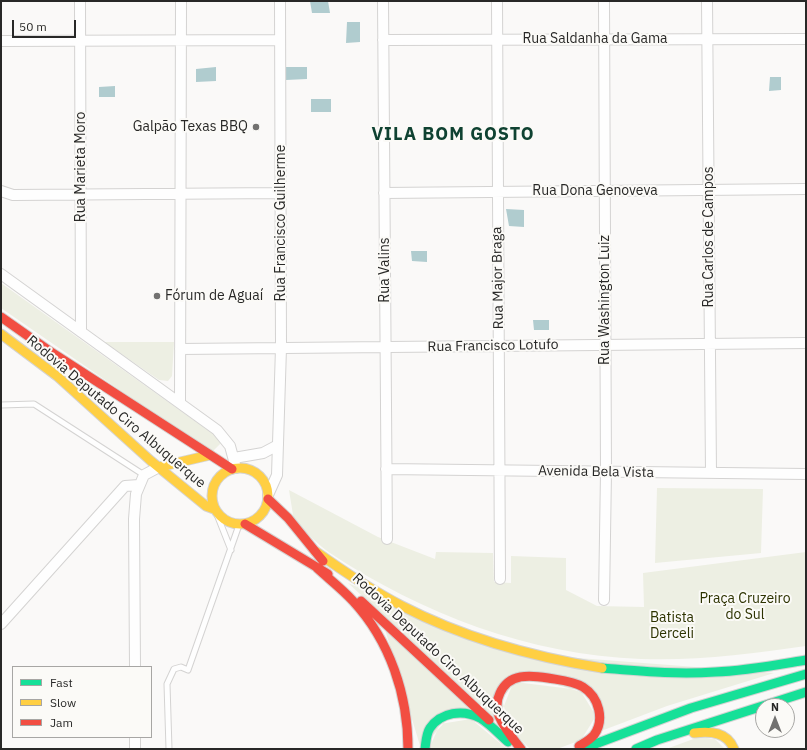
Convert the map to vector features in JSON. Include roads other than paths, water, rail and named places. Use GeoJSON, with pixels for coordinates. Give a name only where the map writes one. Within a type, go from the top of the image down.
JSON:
{"type":"FeatureCollection","features":[{"type":"Feature","properties":{"kind":"main road","name":"Rodovia Deputado Ciro Albuquerque"},"geometry":{"type":"LineString","coordinates":[[1,317],[48,350],[210,455],[234,465]]}},
{"type":"Feature","properties":{"kind":"main road","name":"Rodovia Deputado Ciro Albuquerque"},"geometry":{"type":"LineString","coordinates":[[1,334],[57,376],[159,467],[206,506],[215,511]]}},
{"type":"Feature","properties":{"kind":"main road"},"geometry":{"type":"LineString","coordinates":[[159,467],[210,455]]}},
{"type":"Feature","properties":{"kind":"main road"},"geometry":{"type":"LineString","coordinates":[[234,465],[255,472],[262,478],[268,497],[266,508],[261,516],[254,521],[242,524],[226,521],[215,511],[212,500],[212,491],[215,482],[221,475],[234,465]]}},
{"type":"Feature","properties":{"kind":"main road","name":"Rodovia Deputado Ciro Albuquerque"},"geometry":{"type":"LineString","coordinates":[[268,497],[288,518],[338,580],[462,694],[518,749]]}},
{"type":"Feature","properties":{"kind":"main road","name":"Rodovia Deputado Ciro Albuquerque"},"geometry":{"type":"LineString","coordinates":[[242,524],[338,580]]}},
{"type":"Feature","properties":{"kind":"main road"},"geometry":{"type":"LineString","coordinates":[[315,551],[349,576],[375,592],[416,613],[447,627],[483,640],[553,659],[629,670],[703,673],[739,670],[806,660]]}},
{"type":"Feature","properties":{"kind":"main road"},"geometry":{"type":"LineString","coordinates":[[317,568],[354,602],[382,643],[401,689],[408,722],[408,749]]}},
{"type":"Feature","properties":{"kind":"main road"},"geometry":{"type":"LineString","coordinates":[[582,749],[691,708],[806,674]]}},
{"type":"Feature","properties":{"kind":"main road"},"geometry":{"type":"LineString","coordinates":[[518,749],[501,722],[497,710],[497,701],[500,691],[507,682],[517,677],[526,676],[576,684],[591,694],[599,711],[600,721],[598,728],[592,737],[575,749]]}},
{"type":"Feature","properties":{"kind":"main road"},"geometry":{"type":"LineString","coordinates":[[636,749],[657,740],[806,692]]}},
{"type":"Feature","properties":{"kind":"main road"},"geometry":{"type":"LineString","coordinates":[[425,749],[427,736],[431,728],[447,714],[458,712],[480,718],[518,749]]}},
{"type":"Feature","properties":{"kind":"main road"},"geometry":{"type":"LineString","coordinates":[[657,740],[700,732],[715,732],[726,737],[734,749]]}},
{"type":"Feature","properties":{"kind":"street","name":"Rua Marieta Moro"},"geometry":{"type":"LineString","coordinates":[[80,1],[81,332]]}},
{"type":"Feature","properties":{"kind":"street"},"geometry":{"type":"LineString","coordinates":[[180,403],[181,1]]}},
{"type":"Feature","properties":{"kind":"street","name":"Rua Francisco Guilherme"},"geometry":{"type":"LineString","coordinates":[[268,497],[277,475],[281,348],[280,1]]}},
{"type":"Feature","properties":{"kind":"street","name":"Rua Valins"},"geometry":{"type":"LineString","coordinates":[[383,1],[387,539]]}},
{"type":"Feature","properties":{"kind":"street","name":"Rua Major Braga"},"geometry":{"type":"LineString","coordinates":[[497,1],[500,579]]}},
{"type":"Feature","properties":{"kind":"street","name":"Rua Washington Luiz"},"geometry":{"type":"LineString","coordinates":[[604,1],[606,472],[604,600]]}},
{"type":"Feature","properties":{"kind":"street","name":"Rua Carlos de Campos"},"geometry":{"type":"LineString","coordinates":[[707,1],[711,473]]}},
{"type":"Feature","properties":{"kind":"street","name":"Rua Saldanha da Gama"},"geometry":{"type":"LineString","coordinates":[[383,40],[806,38]]}},
{"type":"Feature","properties":{"kind":"street"},"geometry":{"type":"LineString","coordinates":[[1,40],[280,40]]}},
{"type":"Feature","properties":{"kind":"street","name":"Rua Dona Genoveva"},"geometry":{"type":"LineString","coordinates":[[384,193],[806,189]]}},
{"type":"Feature","properties":{"kind":"street"},"geometry":{"type":"LineString","coordinates":[[1,191],[13,195],[280,193]]}},
{"type":"Feature","properties":{"kind":"street"},"geometry":{"type":"LineString","coordinates":[[1,274],[217,430],[230,446],[234,465],[278,445]]}},
{"type":"Feature","properties":{"kind":"street","name":"Rua Francisco Lotufo"},"geometry":{"type":"LineString","coordinates":[[180,349],[806,343]]}},
{"type":"Feature","properties":{"kind":"street"},"geometry":{"type":"LineString","coordinates":[[135,666],[134,519],[138,485],[144,475],[159,467]]}},
{"type":"Feature","properties":{"kind":"street","name":"Avenida Bela Vista"},"geometry":{"type":"LineString","coordinates":[[386,469],[806,474]]}},
{"type":"Feature","properties":{"kind":"street"},"geometry":{"type":"LineString","coordinates":[[1,624],[125,486],[138,485]]}},
{"type":"Feature","properties":{"kind":"street"},"geometry":{"type":"LineString","coordinates":[[135,738],[135,749]]}},
{"type":"Feature","properties":{"kind":"lane"},"geometry":{"type":"LineString","coordinates":[[1,405],[34,404],[144,475]]}},
{"type":"Feature","properties":{"kind":"lane"},"geometry":{"type":"LineString","coordinates":[[215,511],[231,550]]}},
{"type":"Feature","properties":{"kind":"lane"},"geometry":{"type":"LineString","coordinates":[[169,749],[167,684],[169,675],[174,669],[181,667],[188,670],[231,550],[242,524]]}},
{"type":"Feature","properties":{"kind":"water"},"geometry":{"type":"Polygon","coordinates":[[[310,1],[328,1],[330,13],[312,13],[310,1]]]}},
{"type":"Feature","properties":{"kind":"water"},"geometry":{"type":"Polygon","coordinates":[[[347,22],[360,22],[360,42],[346,43],[347,22]]]}},
{"type":"Feature","properties":{"kind":"water"},"geometry":{"type":"Polygon","coordinates":[[[216,67],[216,81],[196,82],[196,69],[216,67]]]}},
{"type":"Feature","properties":{"kind":"water"},"geometry":{"type":"Polygon","coordinates":[[[286,67],[307,67],[307,79],[286,80],[286,67]]]}},
{"type":"Feature","properties":{"kind":"water"},"geometry":{"type":"Polygon","coordinates":[[[770,77],[781,77],[781,90],[769,91],[770,77]]]}},
{"type":"Feature","properties":{"kind":"water"},"geometry":{"type":"Polygon","coordinates":[[[115,86],[115,97],[99,97],[99,87],[115,86]]]}},
{"type":"Feature","properties":{"kind":"water"},"geometry":{"type":"Polygon","coordinates":[[[311,99],[331,99],[331,112],[311,112],[311,99]]]}},
{"type":"Feature","properties":{"kind":"water"},"geometry":{"type":"Polygon","coordinates":[[[506,209],[524,210],[524,227],[509,226],[506,209]]]}},
{"type":"Feature","properties":{"kind":"water"},"geometry":{"type":"Polygon","coordinates":[[[411,251],[427,251],[427,262],[412,261],[411,251]]]}},
{"type":"Feature","properties":{"kind":"water"},"geometry":{"type":"Polygon","coordinates":[[[533,320],[549,320],[549,330],[534,330],[533,320]]]}},
{"type":"Feature","properties":{"kind":"place","name":"Galpão Texas BBQ"},"geometry":{"type":"Point","coordinates":[256,127]}},
{"type":"Feature","properties":{"kind":"place","name":"Fórum de Aguaí"},"geometry":{"type":"Point","coordinates":[157,296]}},
{"type":"Feature","properties":{"kind":"district","name":"VILA BOM GOSTO"},"geometry":{"type":"Point","coordinates":[453,135]}},
{"type":"Feature","properties":{"kind":"park label","name":"Praça Cruzeiro do Sul"},"geometry":{"type":"Point","coordinates":[745,608]}},
{"type":"Feature","properties":{"kind":"park label","name":"Batista Derceli"},"geometry":{"type":"Point","coordinates":[672,626]}}]}
